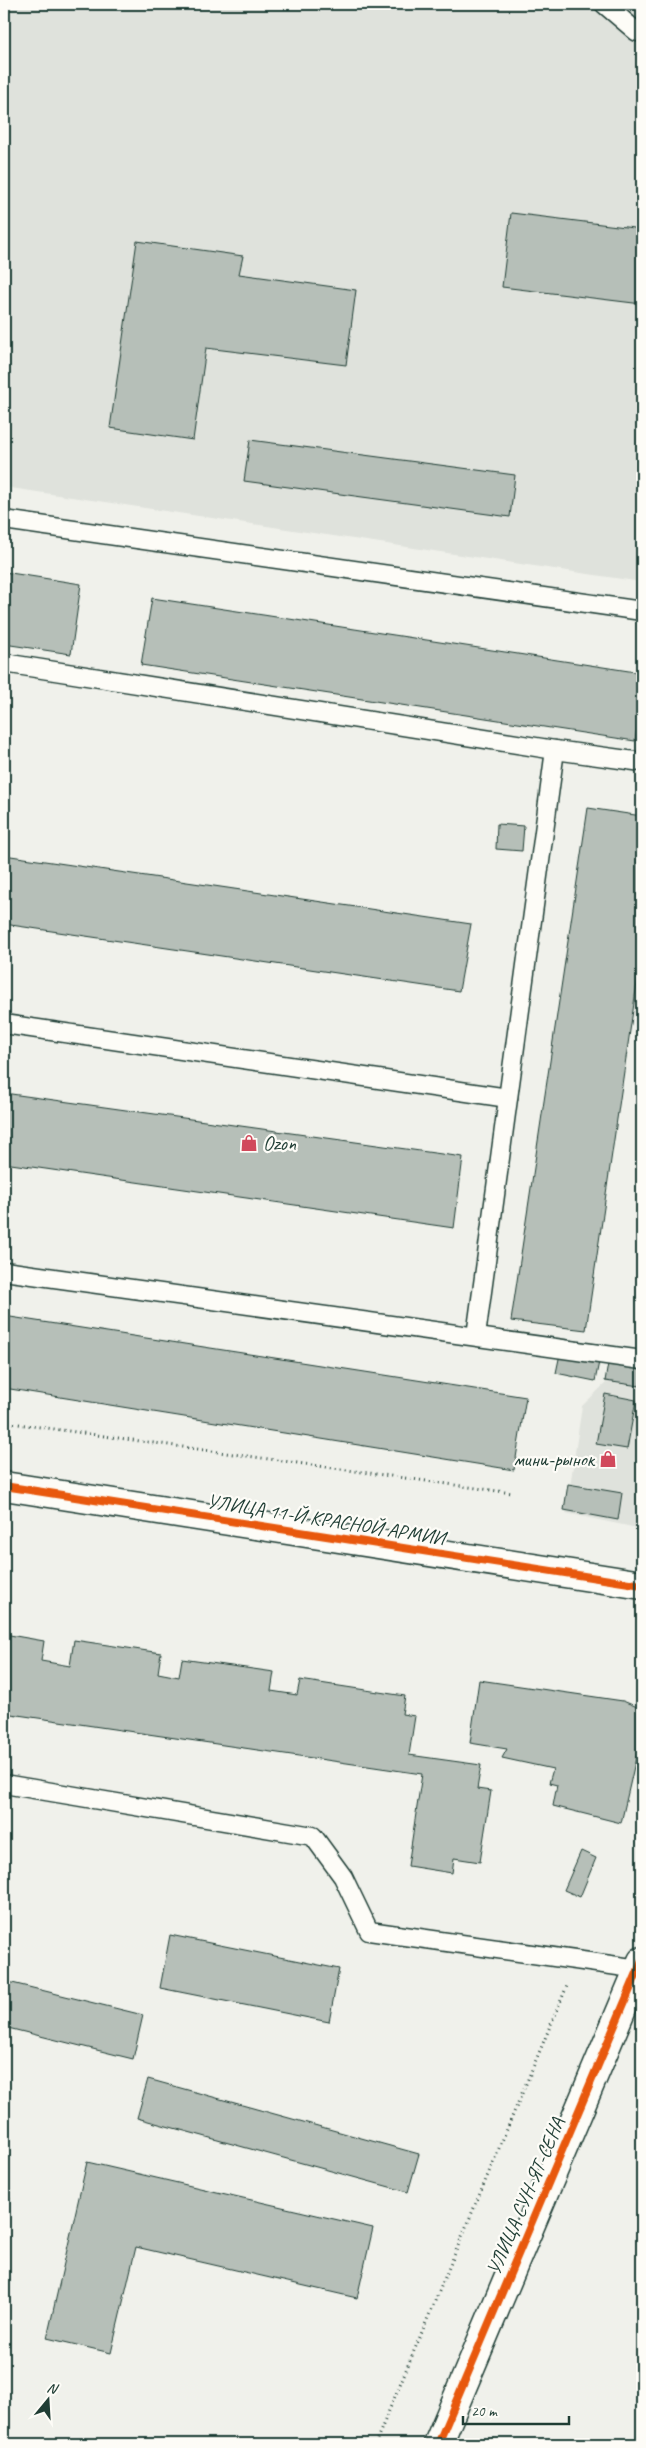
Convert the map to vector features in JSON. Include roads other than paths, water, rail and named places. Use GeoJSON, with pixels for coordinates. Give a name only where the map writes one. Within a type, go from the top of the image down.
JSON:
{"type":"FeatureCollection","features":[{"type":"Feature","properties":{"kind":"street","name":"УЛИЦА 11-Й КРАСНОЙ АРМИИ"},"geometry":{"type":"LineString","coordinates":[[4,1486],[642,1585]]}},
{"type":"Feature","properties":{"kind":"street","name":"УЛИЦА СУН-ЯТ-СЕНА"},"geometry":{"type":"LineString","coordinates":[[438,2444],[640,1965]]}},
{"type":"Feature","properties":{"kind":"lane"},"geometry":{"type":"LineString","coordinates":[[604,4],[637,32],[642,32]]}},
{"type":"Feature","properties":{"kind":"lane"},"geometry":{"type":"LineString","coordinates":[[4,520],[642,611]]}},
{"type":"Feature","properties":{"kind":"lane"},"geometry":{"type":"LineString","coordinates":[[4,662],[555,750],[642,762]]}},
{"type":"Feature","properties":{"kind":"lane"},"geometry":{"type":"LineString","coordinates":[[476,1336],[555,750]]}},
{"type":"Feature","properties":{"kind":"lane"},"geometry":{"type":"LineString","coordinates":[[4,1024],[508,1098]]}},
{"type":"Feature","properties":{"kind":"lane"},"geometry":{"type":"LineString","coordinates":[[4,1272],[642,1360]]}},
{"type":"Feature","properties":{"kind":"lane"},"geometry":{"type":"LineString","coordinates":[[4,1784],[313,1836],[343,1878],[369,1931],[578,1960],[640,1965]]}},
{"type":"Feature","properties":{"kind":"place","name":"Ozon"},"geometry":{"type":"Point","coordinates":[249,1143]}},
{"type":"Feature","properties":{"kind":"place","name":"мини-рынок"},"geometry":{"type":"Point","coordinates":[608,1459]}}]}
